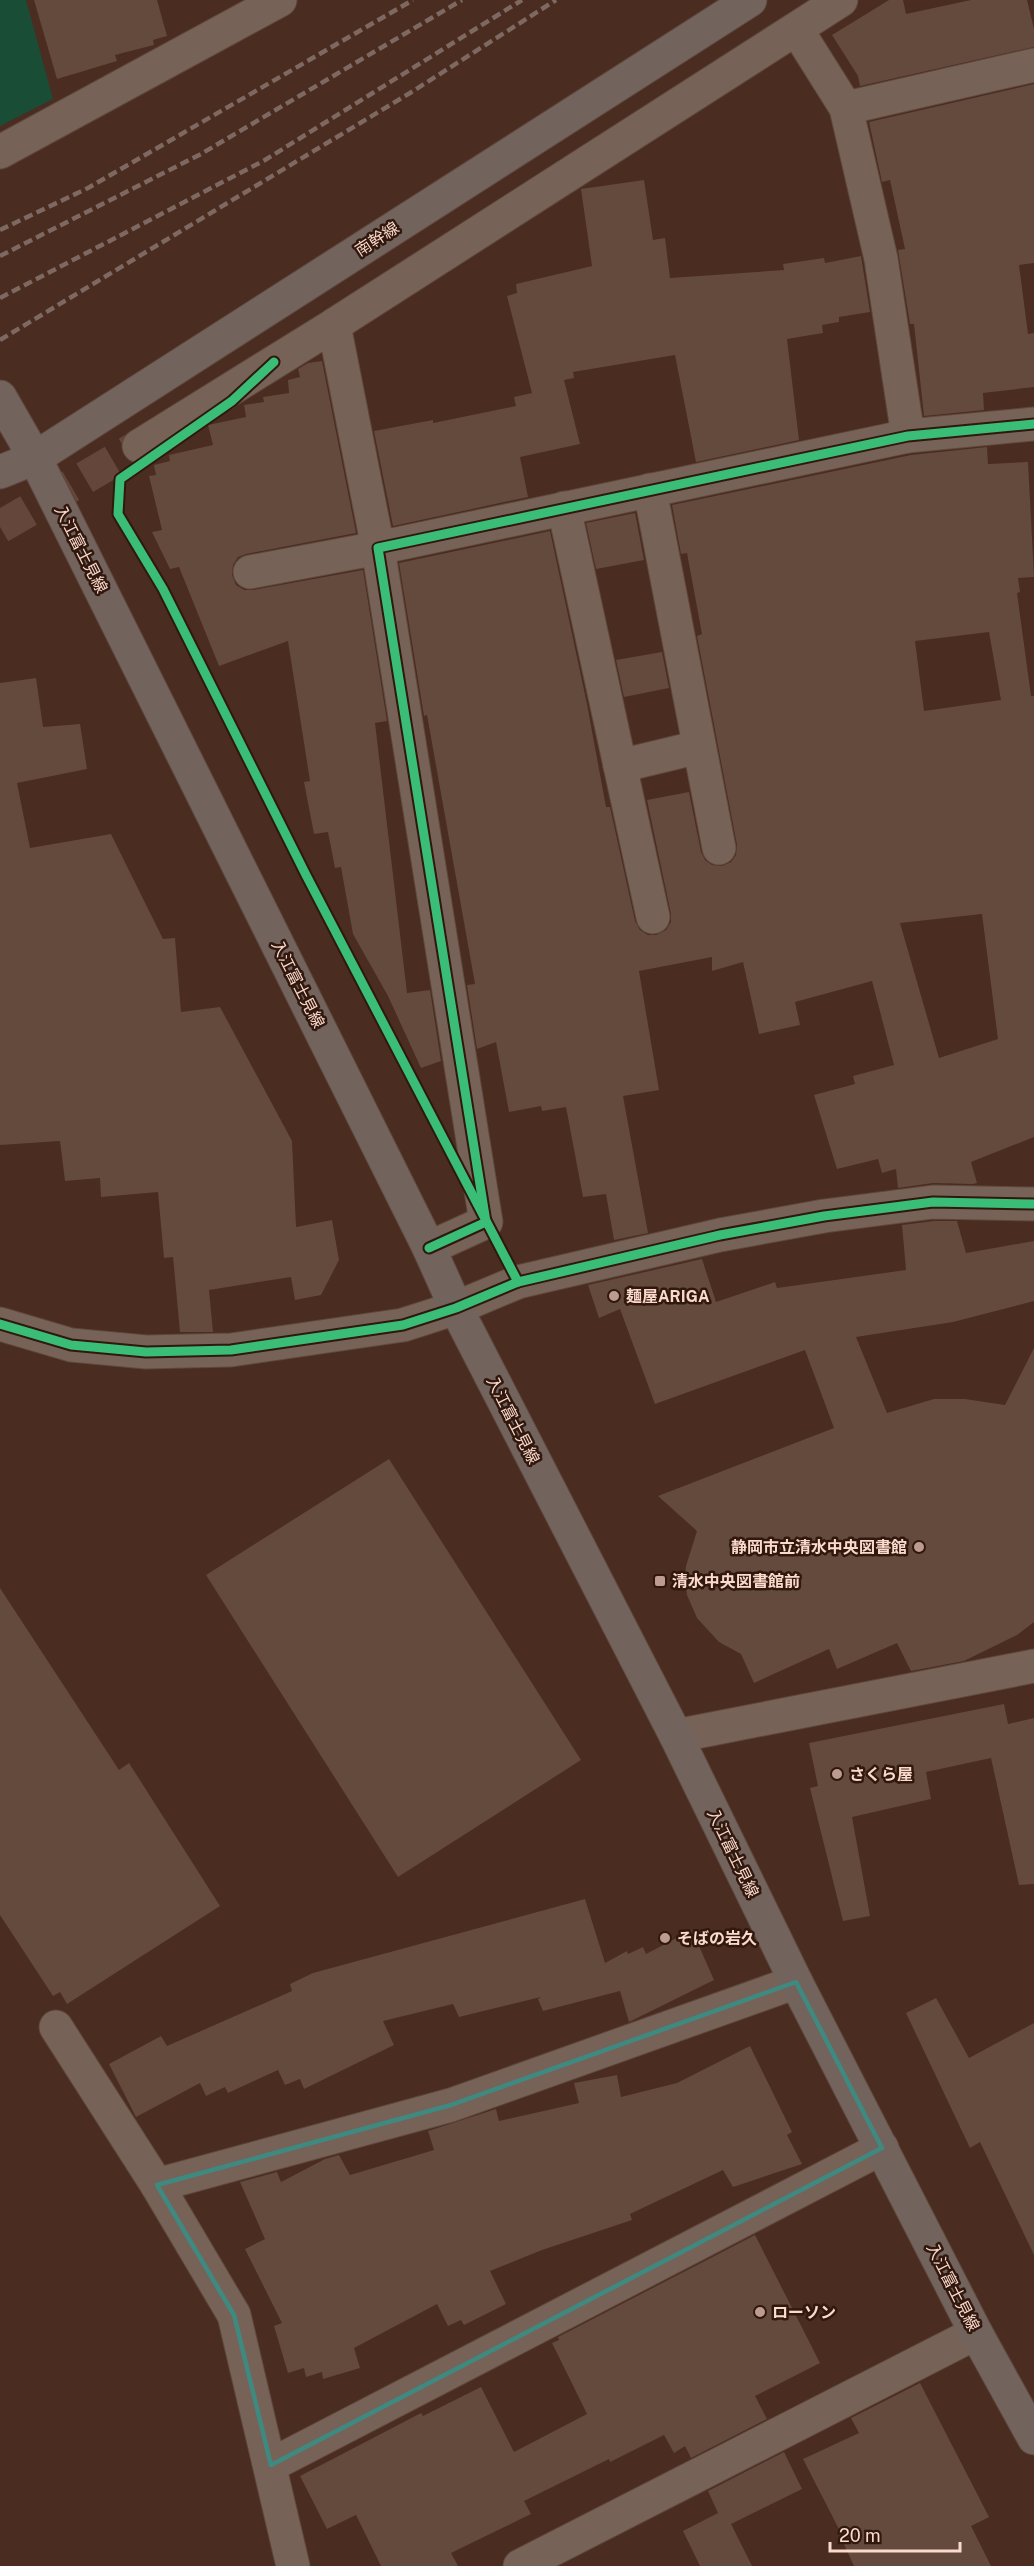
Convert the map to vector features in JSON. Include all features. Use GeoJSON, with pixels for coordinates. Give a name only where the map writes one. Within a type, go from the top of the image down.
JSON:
{"type":"FeatureCollection","features":[{"type":"Feature","properties":{"kind":"main road","name":"南幹線"},"geometry":{"type":"LineString","coordinates":[[0,472],[35,458],[750,0]]}},
{"type":"Feature","properties":{"kind":"main road","name":"入江富士見線"},"geometry":{"type":"LineString","coordinates":[[0,397],[35,458],[429,1248],[456,1308],[676,1736],[796,1982],[976,2333],[1034,2438]]}},
{"type":"Feature","properties":{"kind":"street"},"geometry":{"type":"LineString","coordinates":[[0,152],[280,0]]}},
{"type":"Feature","properties":{"kind":"street"},"geometry":{"type":"LineString","coordinates":[[139,446],[334,325],[841,0]]}},
{"type":"Feature","properties":{"kind":"street"},"geometry":{"type":"LineString","coordinates":[[797,30],[846,108],[881,259],[908,436]]}},
{"type":"Feature","properties":{"kind":"street"},"geometry":{"type":"LineString","coordinates":[[846,108],[1034,65]]}},
{"type":"Feature","properties":{"kind":"street"},"geometry":{"type":"LineString","coordinates":[[334,325],[378,548],[486,1222],[429,1248]]}},
{"type":"Feature","properties":{"kind":"street"},"geometry":{"type":"LineString","coordinates":[[250,572],[378,548],[908,436],[1034,424]]}},
{"type":"Feature","properties":{"kind":"street"},"geometry":{"type":"LineString","coordinates":[[650,490],[719,848]]}},
{"type":"Feature","properties":{"kind":"street"},"geometry":{"type":"LineString","coordinates":[[564,508],[653,917]]}},
{"type":"Feature","properties":{"kind":"street"},"geometry":{"type":"LineString","coordinates":[[620,766],[699,747]]}},
{"type":"Feature","properties":{"kind":"street"},"geometry":{"type":"LineString","coordinates":[[4,1330],[82,1346],[146,1352],[231,1350],[403,1325],[456,1308],[518,1282],[720,1235],[824,1216],[933,1202],[1034,1204]]}},
{"type":"Feature","properties":{"kind":"street"},"geometry":{"type":"LineString","coordinates":[[676,1736],[1034,1666]]}},
{"type":"Feature","properties":{"kind":"street"},"geometry":{"type":"LineString","coordinates":[[157,2185],[451,2105],[796,1982]]}},
{"type":"Feature","properties":{"kind":"street"},"geometry":{"type":"LineString","coordinates":[[56,2027],[157,2185],[234,2315],[293,2566]]}},
{"type":"Feature","properties":{"kind":"street"},"geometry":{"type":"LineString","coordinates":[[271,2465],[882,2148]]}},
{"type":"Feature","properties":{"kind":"street"},"geometry":{"type":"LineString","coordinates":[[520,2566],[976,2333]]}},
{"type":"Feature","properties":{"kind":"highlighted area"},"geometry":{"type":"Polygon","coordinates":[[[796,1982],[882,2148],[271,2465],[234,2315],[157,2185],[451,2105],[796,1982]]]}},
{"type":"Feature","properties":{"kind":"green space"},"geometry":{"type":"Polygon","coordinates":[[[0,0],[26,0],[53,99],[0,126],[0,0]]]}},
{"type":"Feature","properties":{"kind":"building"},"geometry":{"type":"Polygon","coordinates":[[[34,0],[157,0],[167,36],[153,40],[154,45],[115,55],[117,61],[57,79],[34,0]]]}},
{"type":"Feature","properties":{"kind":"building"},"geometry":{"type":"Polygon","coordinates":[[[889,0],[903,0],[906,14],[971,0],[1027,0],[1034,29],[1034,47],[860,86],[858,76],[832,35],[889,0]]]}},
{"type":"Feature","properties":{"kind":"building"},"geometry":{"type":"Polygon","coordinates":[[[1034,84],[1034,263],[1019,265],[1028,334],[1034,333],[1034,387],[983,393],[984,410],[924,416],[914,324],[910,324],[898,250],[905,249],[890,180],[882,182],[869,122],[1034,84]]]}},
{"type":"Feature","properties":{"kind":"building"},"geometry":{"type":"Polygon","coordinates":[[[644,180],[653,240],[665,238],[670,278],[784,270],[783,264],[824,258],[825,263],[861,256],[870,312],[839,317],[839,322],[822,325],[823,333],[787,339],[799,440],[696,462],[675,355],[573,372],[574,378],[564,380],[580,444],[520,457],[528,497],[393,526],[374,431],[433,420],[433,423],[516,406],[514,397],[532,393],[507,296],[517,293],[516,284],[592,266],[581,189],[644,180]]]}},
{"type":"Feature","properties":{"kind":"building"},"geometry":{"type":"Polygon","coordinates":[[[322,361],[356,533],[246,554],[238,557],[233,565],[232,575],[236,585],[244,590],[253,590],[363,570],[387,721],[375,723],[407,993],[430,990],[441,1061],[421,1068],[388,996],[353,934],[341,867],[335,868],[328,832],[314,834],[304,782],[310,781],[288,641],[219,666],[179,567],[170,569],[152,532],[162,530],[149,476],[156,475],[154,465],[170,461],[169,455],[213,445],[208,425],[246,417],[244,405],[264,402],[263,397],[289,393],[288,380],[300,377],[298,369],[308,363],[322,361]]]}},
{"type":"Feature","properties":{"kind":"building"},"geometry":{"type":"Polygon","coordinates":[[[987,447],[988,464],[1028,462],[1034,577],[1018,578],[1020,592],[1017,593],[1031,696],[1034,696],[1034,1137],[971,1162],[977,1183],[973,1184],[933,1183],[898,1188],[896,1169],[882,1173],[878,1159],[837,1169],[814,1095],[855,1084],[853,1076],[894,1065],[872,981],[795,1002],[800,1025],[759,1034],[743,962],[712,971],[712,957],[639,971],[659,1090],[623,1096],[648,1233],[614,1240],[606,1194],[583,1197],[566,1107],[542,1111],[541,1106],[509,1112],[496,1042],[477,1049],[467,985],[475,984],[427,715],[424,716],[399,563],[550,531],[587,704],[606,807],[610,807],[635,921],[640,930],[648,935],[656,935],[666,930],[671,922],[671,914],[647,800],[689,792],[701,852],[705,860],[712,865],[722,866],[731,862],[736,855],[737,845],[697,636],[702,634],[687,553],[681,554],[672,505],[911,455],[987,447]],[[989,632],[915,641],[924,711],[1001,700],[989,632]],[[982,914],[900,923],[939,1058],[998,1039],[982,914]]]}},
{"type":"Feature","properties":{"kind":"building"},"geometry":{"type":"Polygon","coordinates":[[[635,513],[644,560],[596,569],[586,523],[635,513]]]}},
{"type":"Feature","properties":{"kind":"building"},"geometry":{"type":"Polygon","coordinates":[[[662,652],[669,688],[624,697],[616,660],[662,652]]]}},
{"type":"Feature","properties":{"kind":"building"},"geometry":{"type":"Polygon","coordinates":[[[36,678],[43,727],[80,724],[87,769],[17,783],[30,848],[111,834],[163,939],[175,938],[181,1012],[220,1007],[292,1141],[296,1227],[332,1220],[339,1260],[321,1295],[295,1300],[291,1277],[209,1290],[213,1332],[180,1332],[173,1257],[164,1258],[158,1192],[101,1197],[100,1178],[65,1181],[60,1141],[0,1145],[0,683],[36,678]]]}},
{"type":"Feature","properties":{"kind":"building"},"geometry":{"type":"Polygon","coordinates":[[[957,1221],[966,1253],[1034,1241],[1034,1301],[953,1322],[856,1337],[887,1413],[934,1399],[965,1399],[1005,1405],[1034,1348],[1034,1622],[1017,1635],[964,1661],[911,1671],[897,1643],[837,1669],[829,1649],[754,1683],[741,1654],[719,1642],[697,1618],[687,1595],[685,1581],[686,1566],[697,1531],[658,1496],[834,1428],[805,1350],[655,1404],[620,1309],[599,1318],[588,1285],[702,1259],[716,1302],[775,1282],[777,1288],[906,1270],[902,1225],[957,1221]]]}},
{"type":"Feature","properties":{"kind":"building"},"geometry":{"type":"Polygon","coordinates":[[[389,1459],[581,1760],[398,1877],[206,1575],[389,1459]]]}},
{"type":"Feature","properties":{"kind":"building"},"geometry":{"type":"Polygon","coordinates":[[[0,1588],[119,1770],[129,1763],[220,1906],[67,2004],[60,1992],[53,1996],[0,1915],[0,1588]]]}},
{"type":"Feature","properties":{"kind":"building"},"geometry":{"type":"Polygon","coordinates":[[[1004,1704],[1008,1724],[1034,1718],[1034,1884],[1019,1885],[991,1758],[926,1772],[931,1799],[852,1817],[870,1916],[843,1921],[810,1788],[818,1786],[809,1743],[1004,1704]]]}},
{"type":"Feature","properties":{"kind":"building"},"geometry":{"type":"Polygon","coordinates":[[[585,1899],[605,1963],[627,1951],[628,1954],[643,1947],[646,1954],[692,1930],[714,1980],[629,2022],[620,1991],[543,2011],[538,1999],[541,1997],[459,2017],[453,2004],[383,2021],[394,2045],[304,2089],[300,2079],[285,2085],[278,2070],[228,2093],[225,2087],[206,2096],[200,2083],[136,2117],[109,2064],[161,2036],[167,2046],[292,1991],[290,1984],[313,1973],[585,1899]]]}},
{"type":"Feature","properties":{"kind":"building"},"geometry":{"type":"Polygon","coordinates":[[[936,1998],[969,2058],[1034,2023],[1034,2255],[980,2142],[970,2148],[906,2013],[936,1998]]]}},
{"type":"Feature","properties":{"kind":"building"},"geometry":{"type":"Polygon","coordinates":[[[750,2046],[792,2132],[787,2135],[802,2164],[733,2187],[723,2170],[630,2214],[632,2220],[542,2250],[490,2271],[506,2304],[464,2325],[461,2320],[448,2326],[437,2304],[354,2348],[360,2368],[323,2379],[322,2372],[306,2377],[304,2368],[288,2373],[274,2326],[282,2323],[245,2249],[265,2239],[240,2182],[277,2172],[281,2182],[325,2159],[339,2155],[350,2175],[434,2150],[428,2131],[496,2109],[499,2121],[579,2103],[574,2083],[617,2075],[621,2097],[677,2083],[750,2046]]]}},
{"type":"Feature","properties":{"kind":"building"},"geometry":{"type":"Polygon","coordinates":[[[755,2235],[820,2363],[755,2396],[767,2419],[691,2458],[685,2446],[674,2453],[664,2435],[610,2462],[609,2459],[524,2501],[531,2514],[451,2553],[458,2566],[381,2566],[356,2515],[327,2529],[300,2476],[421,2413],[423,2416],[481,2387],[514,2452],[587,2414],[552,2343],[559,2340],[558,2337],[755,2235]]]}},
{"type":"Feature","properties":{"kind":"building"},"geometry":{"type":"Polygon","coordinates":[[[920,2383],[989,2517],[971,2526],[991,2566],[854,2566],[843,2542],[845,2541],[803,2459],[859,2433],[851,2418],[920,2383]]]}},
{"type":"Feature","properties":{"kind":"building"},"geometry":{"type":"Polygon","coordinates":[[[784,2452],[802,2489],[731,2524],[752,2566],[700,2566],[683,2531],[718,2513],[708,2491],[784,2452]]]}},
{"type":"Feature","properties":{"kind":"tunnel"},"geometry":{"type":"LineString","coordinates":[[0,527],[139,446]]}},
{"type":"Feature","properties":{"kind":"railway"},"geometry":{"type":"LineString","coordinates":[[0,230],[88,188],[413,0]]}},
{"type":"Feature","properties":{"kind":"railway"},"geometry":{"type":"LineString","coordinates":[[0,256],[201,154],[462,0]]}},
{"type":"Feature","properties":{"kind":"railway"},"geometry":{"type":"LineString","coordinates":[[0,298],[265,160],[522,0]]}},
{"type":"Feature","properties":{"kind":"railway"},"geometry":{"type":"LineString","coordinates":[[0,340],[410,93],[556,0]]}},
{"type":"Feature","properties":{"kind":"cycle path"},"geometry":{"type":"LineString","coordinates":[[274,362],[232,401],[120,479],[118,514],[163,589],[306,875],[518,1282]]}},
{"type":"Feature","properties":{"kind":"cycle path"},"geometry":{"type":"LineString","coordinates":[[429,1248],[486,1222],[378,548],[908,436],[1034,424]]}},
{"type":"Feature","properties":{"kind":"cycle path"},"geometry":{"type":"LineString","coordinates":[[0,1324],[71,1345],[146,1352],[231,1350],[403,1325],[456,1308],[518,1282],[720,1235],[824,1216],[933,1202],[1034,1204]]}},
{"type":"Feature","properties":{"kind":"place","name":"麺屋ARIGA"},"geometry":{"type":"Point","coordinates":[614,1296]}},
{"type":"Feature","properties":{"kind":"place","name":"静岡市立清水中央図書館"},"geometry":{"type":"Point","coordinates":[919,1547]}},
{"type":"Feature","properties":{"kind":"place","name":"清水中央図書館前"},"geometry":{"type":"Point","coordinates":[660,1581]}},
{"type":"Feature","properties":{"kind":"place","name":"さくら屋"},"geometry":{"type":"Point","coordinates":[837,1774]}},
{"type":"Feature","properties":{"kind":"place","name":"そばの岩久"},"geometry":{"type":"Point","coordinates":[665,1938]}},
{"type":"Feature","properties":{"kind":"place","name":"ローソン"},"geometry":{"type":"Point","coordinates":[760,2312]}}]}
